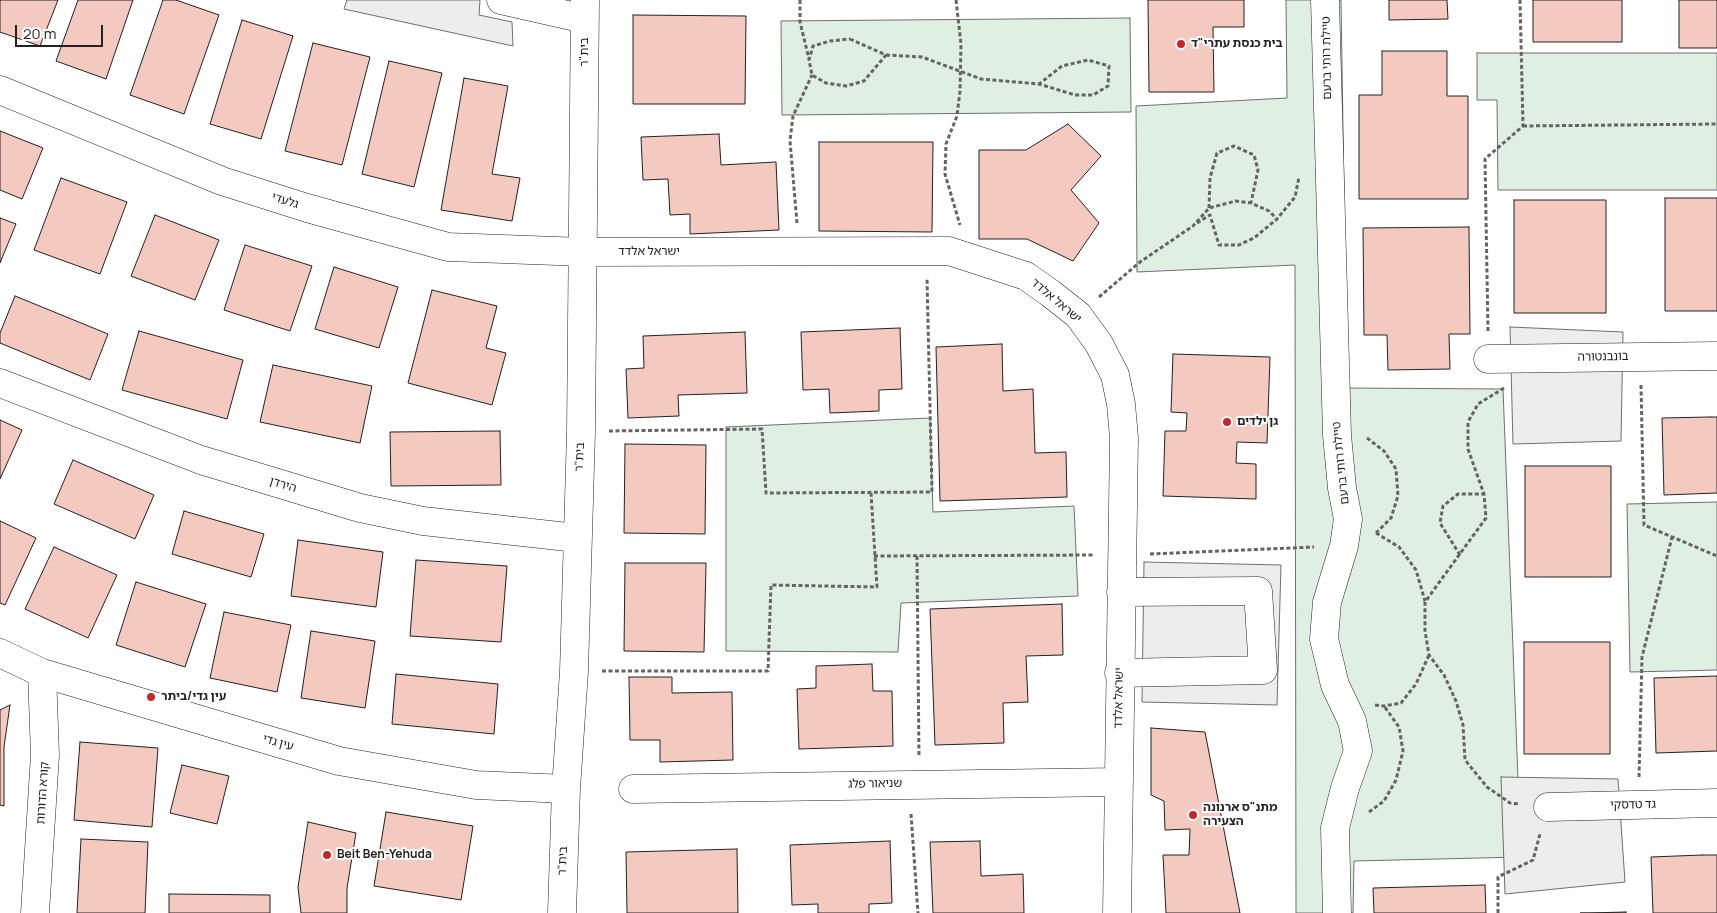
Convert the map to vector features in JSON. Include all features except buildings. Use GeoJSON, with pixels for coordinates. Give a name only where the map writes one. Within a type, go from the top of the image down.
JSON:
{"type":"FeatureCollection","features":[{"type":"Feature","properties":{"kind":"street"},"geometry":{"type":"LineString","coordinates":[[501,0],[585,10]]}},
{"type":"Feature","properties":{"kind":"street","name":"טיילת רותי ברעם"},"geometry":{"type":"LineString","coordinates":[[1325,0],[1337,435],[1342,488],[1348,519],[1345,540],[1327,602],[1324,639],[1335,685],[1352,722],[1358,752],[1345,788],[1335,828],[1337,913]]}},
{"type":"Feature","properties":{"kind":"street","name":"בית\"ר"},"geometry":{"type":"LineString","coordinates":[[562,913],[566,789],[574,671],[581,432],[585,10]]}},
{"type":"Feature","properties":{"kind":"street","name":"גלעדי"},"geometry":{"type":"LineString","coordinates":[[0,90],[222,181],[317,211],[448,247],[584,252]]}},
{"type":"Feature","properties":{"kind":"street","name":"ישראל אלדד"},"geometry":{"type":"LineString","coordinates":[[584,252],[937,251],[1026,276],[1078,315],[1099,344],[1111,367],[1121,404],[1124,438],[1117,782],[1117,913]]}},
{"type":"Feature","properties":{"kind":"street","name":"בונבנטורה"},"geometry":{"type":"LineString","coordinates":[[1488,359],[1717,356]]}},
{"type":"Feature","properties":{"kind":"street","name":"הירדן"},"geometry":{"type":"LineString","coordinates":[[0,383],[202,460],[360,508],[423,521],[577,538]]}},
{"type":"Feature","properties":{"kind":"street"},"geometry":{"type":"LineString","coordinates":[[1119,674],[1263,670],[1258,591],[1121,592]]}},
{"type":"Feature","properties":{"kind":"street","name":"עין גדי"},"geometry":{"type":"LineString","coordinates":[[0,653],[42,673],[339,761],[476,785],[566,789]]}},
{"type":"Feature","properties":{"kind":"street","name":"קורא הדורות"},"geometry":{"type":"LineString","coordinates":[[35,913],[45,755],[42,673]]}},
{"type":"Feature","properties":{"kind":"street","name":"שניאור פלג"},"geometry":{"type":"LineString","coordinates":[[633,789],[914,783],[1117,782]]}},
{"type":"Feature","properties":{"kind":"street","name":"גד טדסקי"},"geometry":{"type":"LineString","coordinates":[[1548,807],[1717,803]]}},
{"type":"Feature","properties":{"kind":"path"},"geometry":{"type":"LineString","coordinates":[[799,251],[790,141],[793,116],[812,75],[800,22],[800,0]]}},
{"type":"Feature","properties":{"kind":"path"},"geometry":{"type":"LineString","coordinates":[[581,432],[762,429],[766,493],[932,492],[937,251],[960,226],[946,174],[946,144],[957,116],[960,72],[961,44],[956,0]]}},
{"type":"Feature","properties":{"kind":"path"},"geometry":{"type":"LineString","coordinates":[[1520,0],[1523,126]]}},
{"type":"Feature","properties":{"kind":"path"},"geometry":{"type":"LineString","coordinates":[[809,60],[813,46],[850,39],[886,55],[922,57],[981,80],[1039,84],[1075,95],[1093,95],[1108,86],[1109,66],[1088,60],[1062,66],[1039,84]]}},
{"type":"Feature","properties":{"kind":"path"},"geometry":{"type":"LineString","coordinates":[[812,75],[826,83],[846,86],[864,81],[886,55]]}},
{"type":"Feature","properties":{"kind":"path"},"geometry":{"type":"LineString","coordinates":[[1488,359],[1485,159],[1523,126],[1717,124]]}},
{"type":"Feature","properties":{"kind":"path"},"geometry":{"type":"LineString","coordinates":[[1209,208],[1210,178],[1217,153],[1234,146],[1254,155],[1258,170],[1251,203]]}},
{"type":"Feature","properties":{"kind":"path"},"geometry":{"type":"LineString","coordinates":[[1078,315],[1140,262],[1210,215],[1219,245],[1239,245],[1254,238],[1277,219],[1295,197],[1300,173]]}},
{"type":"Feature","properties":{"kind":"path"},"geometry":{"type":"LineString","coordinates":[[1193,226],[1209,208],[1236,201],[1251,203],[1269,211],[1277,219]]}},
{"type":"Feature","properties":{"kind":"path"},"geometry":{"type":"LineString","coordinates":[[1425,602],[1486,518],[1484,494],[1468,449],[1468,422],[1478,404],[1514,382],[1525,358]]}},
{"type":"Feature","properties":{"kind":"path"},"geometry":{"type":"LineString","coordinates":[[1641,392],[1644,525],[1717,556]]}},
{"type":"Feature","properties":{"kind":"path"},"geometry":{"type":"LineString","coordinates":[[874,556],[1122,555],[1345,540],[1376,533],[1391,518],[1398,496],[1396,470],[1384,450],[1365,436],[1337,435]]}},
{"type":"Feature","properties":{"kind":"path"},"geometry":{"type":"LineString","coordinates":[[574,671],[768,672],[771,585],[877,587],[871,493]]}},
{"type":"Feature","properties":{"kind":"path"},"geometry":{"type":"LineString","coordinates":[[1460,555],[1440,523],[1443,506],[1458,494],[1484,494]]}},
{"type":"Feature","properties":{"kind":"path"},"geometry":{"type":"LineString","coordinates":[[1376,533],[1399,546],[1416,570],[1425,602],[1425,631],[1429,655],[1444,675],[1456,701],[1463,725],[1465,760],[1487,787],[1510,803],[1548,807],[1533,860],[1498,877],[1498,913]]}},
{"type":"Feature","properties":{"kind":"path"},"geometry":{"type":"LineString","coordinates":[[1640,773],[1642,657],[1672,537]]}},
{"type":"Feature","properties":{"kind":"path"},"geometry":{"type":"LineString","coordinates":[[917,556],[914,783],[918,913]]}},
{"type":"Feature","properties":{"kind":"path"},"geometry":{"type":"LineString","coordinates":[[1340,697],[1384,706],[1401,703],[1416,684],[1429,655]]}},
{"type":"Feature","properties":{"kind":"path"},"geometry":{"type":"LineString","coordinates":[[1335,828],[1367,813],[1384,801],[1396,780],[1402,751],[1399,727],[1384,706]]}},
{"type":"Feature","properties":{"kind":"green space"},"geometry":{"type":"Polygon","coordinates":[[[1286,0],[1341,0],[1347,388],[1503,389],[1521,857],[1354,861],[1353,913],[1296,913],[1295,265],[1137,272],[1136,106],[1287,98],[1286,0]]]}},
{"type":"Feature","properties":{"kind":"green space"},"geometry":{"type":"Polygon","coordinates":[[[1130,18],[1131,112],[782,115],[781,21],[1130,18]]]}},
{"type":"Feature","properties":{"kind":"green space"},"geometry":{"type":"Polygon","coordinates":[[[1477,53],[1717,53],[1717,190],[1498,190],[1497,100],[1477,100],[1477,53]]]}},
{"type":"Feature","properties":{"kind":"green space"},"geometry":{"type":"Polygon","coordinates":[[[930,418],[933,512],[1074,506],[1078,596],[901,603],[898,652],[726,651],[726,427],[930,418]]]}},
{"type":"Feature","properties":{"kind":"green space"},"geometry":{"type":"Polygon","coordinates":[[[1717,502],[1717,670],[1630,672],[1627,504],[1717,502]]]}},
{"type":"Feature","properties":{"kind":"shaded area"},"geometry":{"type":"Polygon","coordinates":[[[347,0],[480,0],[479,15],[512,22],[513,46],[344,9],[347,0]]]}},
{"type":"Feature","properties":{"kind":"shaded area"},"geometry":{"type":"Polygon","coordinates":[[[1510,327],[1623,332],[1621,441],[1513,444],[1510,327]]]}},
{"type":"Feature","properties":{"kind":"shaded area"},"geometry":{"type":"Polygon","coordinates":[[[1144,562],[1281,565],[1277,705],[1142,702],[1144,562]]]}},
{"type":"Feature","properties":{"kind":"shaded area"},"geometry":{"type":"Polygon","coordinates":[[[1501,777],[1618,779],[1625,882],[1505,894],[1501,777]]]}},
{"type":"Feature","properties":{"kind":"place","name":"בית כנסת עתרי\"ד"},"geometry":{"type":"Point","coordinates":[1181,44]}},
{"type":"Feature","properties":{"kind":"place","name":"גן ילדים"},"geometry":{"type":"Point","coordinates":[1227,422]}},
{"type":"Feature","properties":{"kind":"place","name":"עין גדי/ביתר"},"geometry":{"type":"Point","coordinates":[151,697]}},
{"type":"Feature","properties":{"kind":"place","name":"מתנ\"ס ארנונה הצעירה"},"geometry":{"type":"Point","coordinates":[1193,815]}},
{"type":"Feature","properties":{"kind":"place","name":"Beit Ben-Yehuda"},"geometry":{"type":"Point","coordinates":[327,855]}}]}
